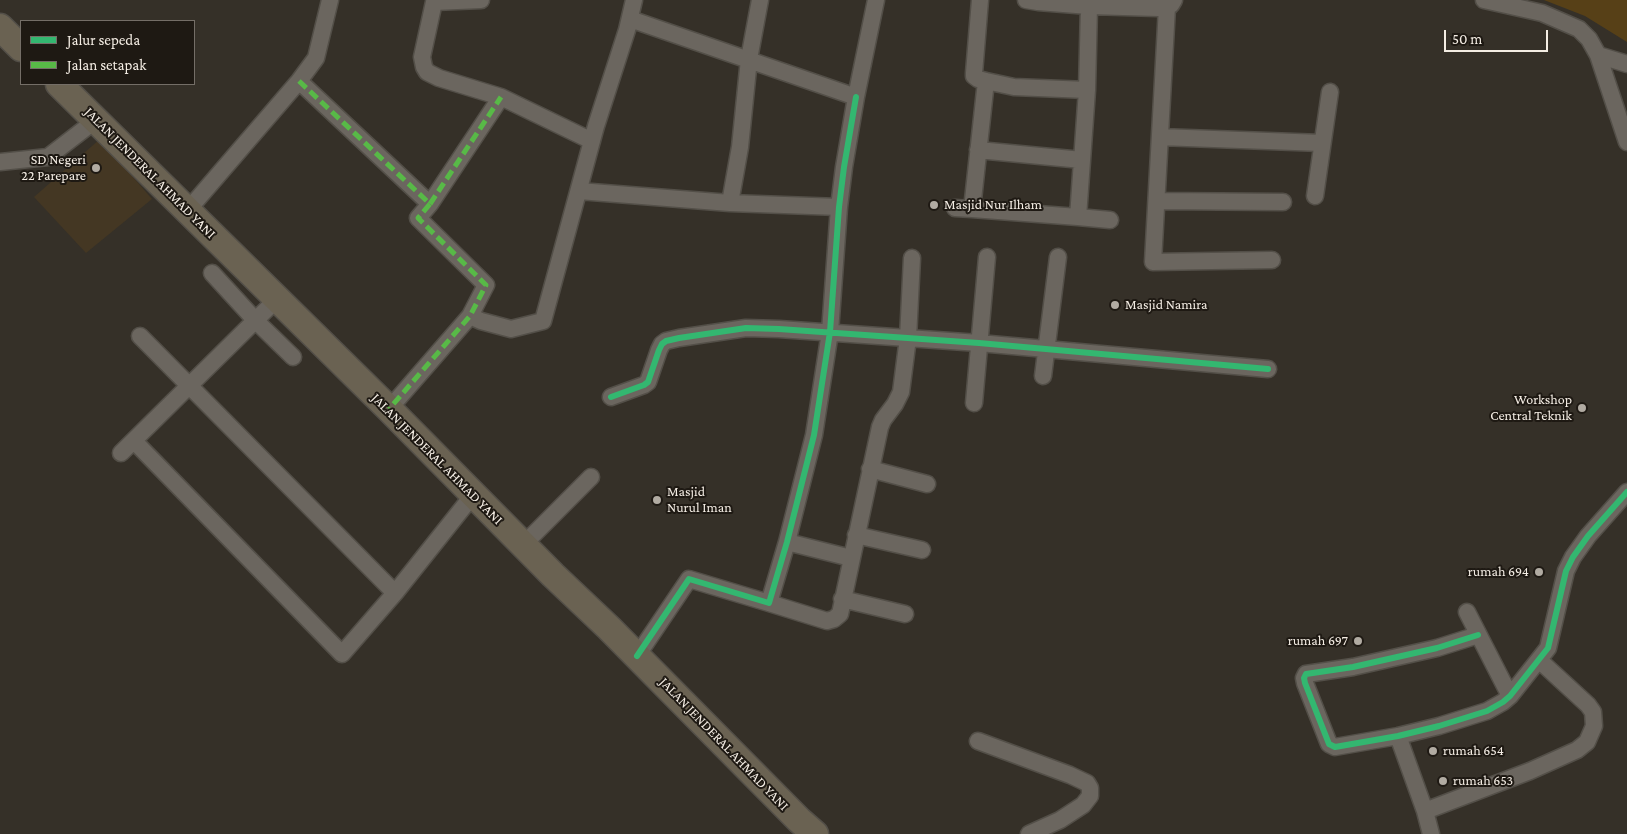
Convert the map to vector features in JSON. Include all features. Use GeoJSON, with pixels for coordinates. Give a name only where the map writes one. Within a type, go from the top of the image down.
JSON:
{"type":"FeatureCollection","features":[{"type":"Feature","properties":{"kind":"highway"},"geometry":{"type":"LineString","coordinates":[[0,27],[20,47]]}},
{"type":"Feature","properties":{"kind":"highway","name":"JALAN JENDERAL AHMAD YANI"},"geometry":{"type":"LineString","coordinates":[[59,85],[389,409],[523,545],[637,656],[764,786],[815,834]]}},
{"type":"Feature","properties":{"kind":"street"},"geometry":{"type":"LineString","coordinates":[[188,210],[299,81],[318,54],[330,0]]}},
{"type":"Feature","properties":{"kind":"street"},"geometry":{"type":"LineString","coordinates":[[481,0],[434,1],[423,50],[422,62],[427,72],[439,78],[501,97],[592,141]]}},
{"type":"Feature","properties":{"kind":"street"},"geometry":{"type":"LineString","coordinates":[[470,316],[511,329],[543,321],[592,141],[630,19],[634,0]]}},
{"type":"Feature","properties":{"kind":"street"},"geometry":{"type":"LineString","coordinates":[[730,203],[740,147],[749,59],[760,0]]}},
{"type":"Feature","properties":{"kind":"street"},"geometry":{"type":"LineString","coordinates":[[769,603],[787,542],[814,435],[830,332],[839,207],[845,155],[876,0]]}},
{"type":"Feature","properties":{"kind":"street"},"geometry":{"type":"LineString","coordinates":[[980,0],[974,76],[978,79],[1014,87],[1087,90]]}},
{"type":"Feature","properties":{"kind":"street"},"geometry":{"type":"LineString","coordinates":[[1026,0],[1089,6],[1170,4],[1153,262],[1272,260]]}},
{"type":"Feature","properties":{"kind":"street"},"geometry":{"type":"LineString","coordinates":[[1484,0],[1542,13],[1579,29],[1589,39],[1598,54],[1627,142]]}},
{"type":"Feature","properties":{"kind":"street"},"geometry":{"type":"LineString","coordinates":[[1078,217],[1087,90],[1089,6]]}},
{"type":"Feature","properties":{"kind":"street"},"geometry":{"type":"LineString","coordinates":[[630,19],[856,97]]}},
{"type":"Feature","properties":{"kind":"street"},"geometry":{"type":"LineString","coordinates":[[1598,54],[1627,64]]}},
{"type":"Feature","properties":{"kind":"street"},"geometry":{"type":"LineString","coordinates":[[299,81],[430,204]]}},
{"type":"Feature","properties":{"kind":"street"},"geometry":{"type":"LineString","coordinates":[[972,209],[986,81]]}},
{"type":"Feature","properties":{"kind":"street"},"geometry":{"type":"LineString","coordinates":[[1315,196],[1330,92]]}},
{"type":"Feature","properties":{"kind":"street"},"geometry":{"type":"LineString","coordinates":[[389,409],[470,316],[486,285],[418,218],[430,204],[501,97]]}},
{"type":"Feature","properties":{"kind":"street"},"geometry":{"type":"LineString","coordinates":[[0,162],[48,157],[96,120]]}},
{"type":"Feature","properties":{"kind":"street"},"geometry":{"type":"LineString","coordinates":[[1160,137],[1322,143]]}},
{"type":"Feature","properties":{"kind":"street"},"geometry":{"type":"LineString","coordinates":[[978,150],[1082,160]]}},
{"type":"Feature","properties":{"kind":"street"},"geometry":{"type":"LineString","coordinates":[[579,191],[730,203],[839,207]]}},
{"type":"Feature","properties":{"kind":"street"},"geometry":{"type":"LineString","coordinates":[[1157,201],[1283,202]]}},
{"type":"Feature","properties":{"kind":"street"},"geometry":{"type":"LineString","coordinates":[[955,208],[1110,220]]}},
{"type":"Feature","properties":{"kind":"street"},"geometry":{"type":"LineString","coordinates":[[974,403],[987,257]]}},
{"type":"Feature","properties":{"kind":"street"},"geometry":{"type":"LineString","coordinates":[[1043,376],[1058,257]]}},
{"type":"Feature","properties":{"kind":"street"},"geometry":{"type":"LineString","coordinates":[[637,656],[688,579],[829,621],[838,617],[882,422],[901,392],[908,338],[912,258]]}},
{"type":"Feature","properties":{"kind":"street"},"geometry":{"type":"LineString","coordinates":[[212,273],[256,321],[293,357]]}},
{"type":"Feature","properties":{"kind":"street"},"geometry":{"type":"LineString","coordinates":[[121,453],[278,300]]}},
{"type":"Feature","properties":{"kind":"street"},"geometry":{"type":"LineString","coordinates":[[611,397],[648,382],[662,344],[670,340],[746,328],[979,343],[1268,370]]}},
{"type":"Feature","properties":{"kind":"street"},"geometry":{"type":"LineString","coordinates":[[140,336],[395,593]]}},
{"type":"Feature","properties":{"kind":"street"},"geometry":{"type":"LineString","coordinates":[[134,441],[342,654],[395,593],[473,495]]}},
{"type":"Feature","properties":{"kind":"street"},"geometry":{"type":"LineString","coordinates":[[870,469],[927,484]]}},
{"type":"Feature","properties":{"kind":"street"},"geometry":{"type":"LineString","coordinates":[[523,545],[591,477]]}},
{"type":"Feature","properties":{"kind":"street"},"geometry":{"type":"LineString","coordinates":[[1478,635],[1436,648],[1353,667],[1305,675],[1305,683],[1331,746],[1398,736],[1439,726],[1487,711],[1510,696],[1548,648],[1566,572],[1571,561],[1588,536],[1627,492]]}},
{"type":"Feature","properties":{"kind":"street"},"geometry":{"type":"LineString","coordinates":[[856,535],[922,550]]}},
{"type":"Feature","properties":{"kind":"street"},"geometry":{"type":"LineString","coordinates":[[787,542],[851,558]]}},
{"type":"Feature","properties":{"kind":"street"},"geometry":{"type":"LineString","coordinates":[[842,600],[905,614]]}},
{"type":"Feature","properties":{"kind":"street"},"geometry":{"type":"LineString","coordinates":[[1467,612],[1510,696]]}},
{"type":"Feature","properties":{"kind":"street"},"geometry":{"type":"LineString","coordinates":[[1425,811],[1530,771],[1577,750],[1587,742],[1594,726],[1593,712],[1588,705],[1539,660]]}},
{"type":"Feature","properties":{"kind":"street"},"geometry":{"type":"LineString","coordinates":[[1398,736],[1425,811],[1431,834]]}},
{"type":"Feature","properties":{"kind":"street"},"geometry":{"type":"LineString","coordinates":[[978,741],[1070,775],[1087,783],[1090,788],[1090,796],[1083,805],[1060,820],[1029,834]]}},
{"type":"Feature","properties":{"kind":"shaded area"},"geometry":{"type":"Polygon","coordinates":[[[1544,0],[1627,0],[1627,42],[1585,16],[1544,0]]]}},
{"type":"Feature","properties":{"kind":"shaded area","name":"SD Negeri 22 Parepare"},"geometry":{"type":"Polygon","coordinates":[[[100,139],[152,199],[86,253],[34,197],[100,139]]]}},
{"type":"Feature","properties":{"kind":"marked path"},"geometry":{"type":"LineString","coordinates":[[299,81],[430,204],[418,218],[486,285],[470,316],[389,409]]}},
{"type":"Feature","properties":{"kind":"marked path"},"geometry":{"type":"LineString","coordinates":[[430,204],[501,97]]}},
{"type":"Feature","properties":{"kind":"cycle path"},"geometry":{"type":"LineString","coordinates":[[637,656],[689,579],[769,603],[787,542],[814,435],[830,332],[839,207],[856,97]]}},
{"type":"Feature","properties":{"kind":"cycle path"},"geometry":{"type":"LineString","coordinates":[[611,397],[648,382],[659,350],[666,341],[746,328],[979,343],[1268,369]]}},
{"type":"Feature","properties":{"kind":"cycle path"},"geometry":{"type":"LineString","coordinates":[[1478,635],[1437,648],[1353,667],[1306,674],[1304,678],[1305,683],[1329,744],[1335,747],[1398,736],[1487,711],[1503,702],[1510,696],[1548,648],[1566,571],[1573,557],[1588,536],[1627,492]]}},
{"type":"Feature","properties":{"kind":"place","name":"SD Negeri 22 Parepare"},"geometry":{"type":"Point","coordinates":[96,168]}},
{"type":"Feature","properties":{"kind":"place","name":"Masjid Nur Ilham"},"geometry":{"type":"Point","coordinates":[934,205]}},
{"type":"Feature","properties":{"kind":"place","name":"Masjid Namira"},"geometry":{"type":"Point","coordinates":[1115,305]}},
{"type":"Feature","properties":{"kind":"place","name":"Workshop Central Teknik"},"geometry":{"type":"Point","coordinates":[1582,408]}},
{"type":"Feature","properties":{"kind":"place","name":"Masjid Nurul Iman"},"geometry":{"type":"Point","coordinates":[657,500]}},
{"type":"Feature","properties":{"kind":"place","name":"rumah 694"},"geometry":{"type":"Point","coordinates":[1539,572]}},
{"type":"Feature","properties":{"kind":"place","name":"rumah 697"},"geometry":{"type":"Point","coordinates":[1358,641]}},
{"type":"Feature","properties":{"kind":"place","name":"rumah 654"},"geometry":{"type":"Point","coordinates":[1433,751]}},
{"type":"Feature","properties":{"kind":"place","name":"rumah 653"},"geometry":{"type":"Point","coordinates":[1443,781]}}]}
